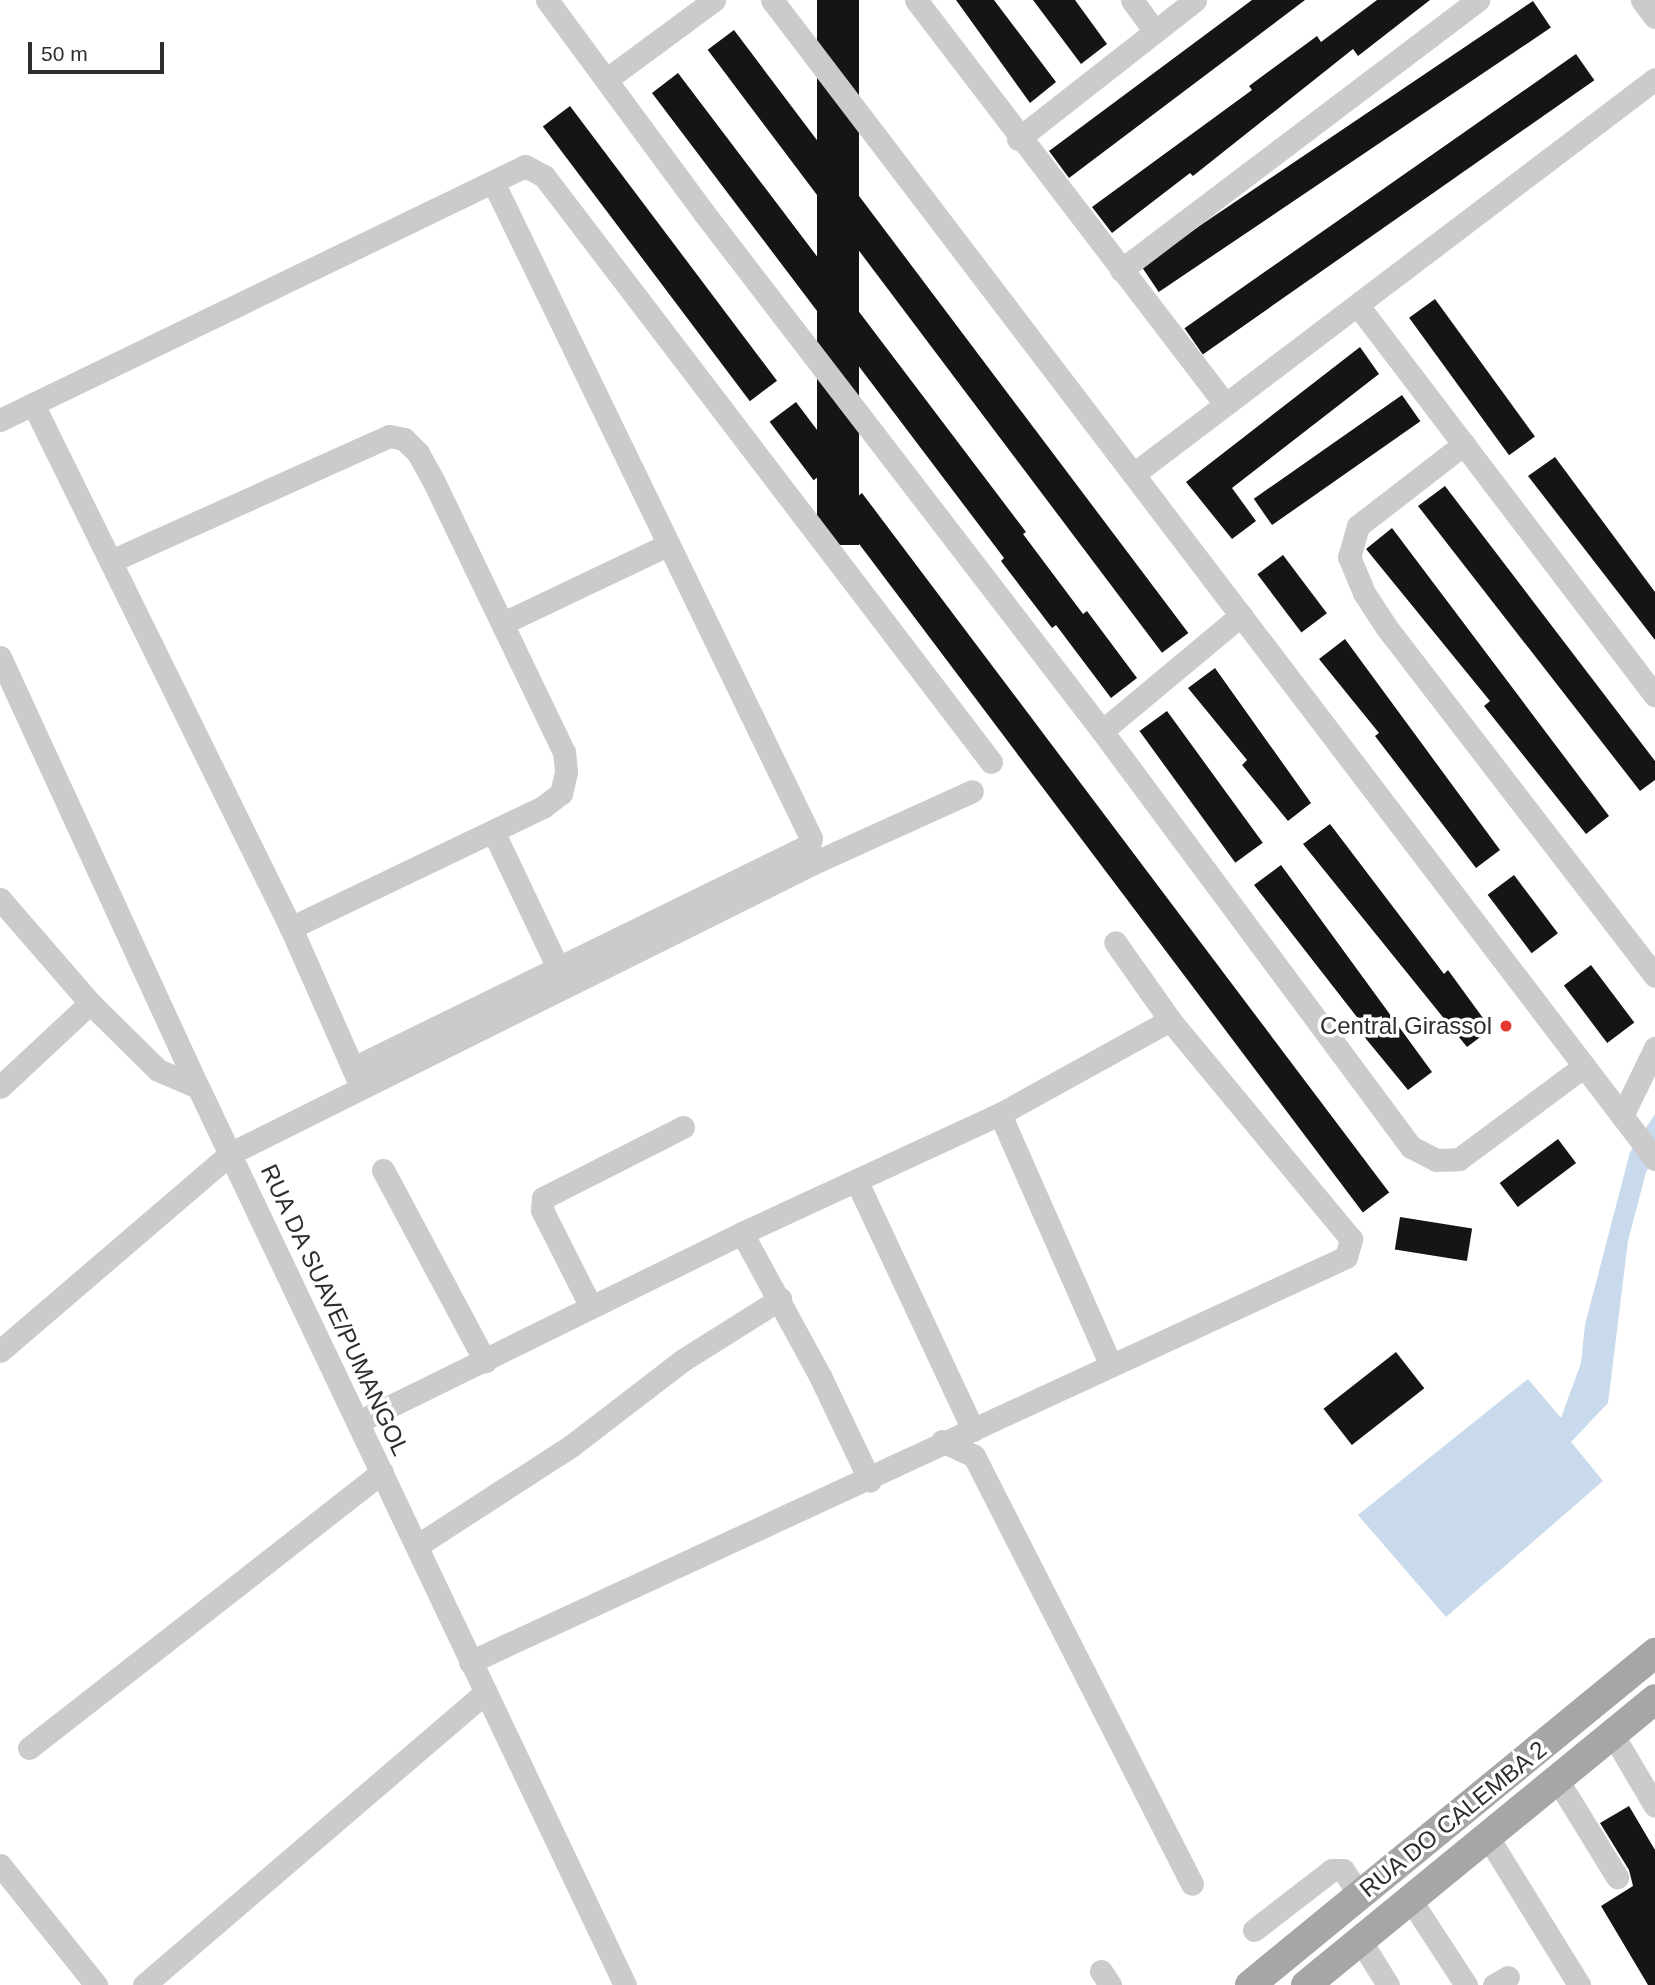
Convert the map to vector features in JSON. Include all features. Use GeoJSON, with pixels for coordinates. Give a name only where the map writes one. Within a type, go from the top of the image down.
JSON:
{"type":"FeatureCollection","features":[{"type":"Feature","properties":{"kind":"main road","name":"RUA DO CALEMBA 2"},"geometry":{"type":"LineString","coordinates":[[1250,1985],[1655,1653]]}},
{"type":"Feature","properties":{"kind":"main road","name":"RUA DO CALEMBA 2"},"geometry":{"type":"LineString","coordinates":[[1306,1985],[1410,1899],[1489,1839],[1655,1699]]}},
{"type":"Feature","properties":{"kind":"street"},"geometry":{"type":"LineString","coordinates":[[547,0],[704,213],[1102,730],[1402,1136],[1421,1155],[1436,1160],[1459,1159],[1584,1066]]}},
{"type":"Feature","properties":{"kind":"street"},"geometry":{"type":"LineString","coordinates":[[607,79],[714,0]]}},
{"type":"Feature","properties":{"kind":"street"},"geometry":{"type":"LineString","coordinates":[[772,0],[1655,1159]]}},
{"type":"Feature","properties":{"kind":"street"},"geometry":{"type":"LineString","coordinates":[[916,0],[1018,139],[1226,404]]}},
{"type":"Feature","properties":{"kind":"street"},"geometry":{"type":"LineString","coordinates":[[1132,0],[1155,32]]}},
{"type":"Feature","properties":{"kind":"street"},"geometry":{"type":"LineString","coordinates":[[1018,139],[1195,0]]}},
{"type":"Feature","properties":{"kind":"street"},"geometry":{"type":"LineString","coordinates":[[1121,270],[1478,0]]}},
{"type":"Feature","properties":{"kind":"street"},"geometry":{"type":"LineString","coordinates":[[1642,0],[1655,17]]}},
{"type":"Feature","properties":{"kind":"street"},"geometry":{"type":"LineString","coordinates":[[1135,473],[1359,307],[1655,79]]}},
{"type":"Feature","properties":{"kind":"street"},"geometry":{"type":"LineString","coordinates":[[0,420],[494,184],[526,166],[544,176],[991,762]]}},
{"type":"Feature","properties":{"kind":"street"},"geometry":{"type":"LineString","coordinates":[[0,1351],[231,1153],[358,1078],[558,968],[809,845],[811,838],[494,184]]}},
{"type":"Feature","properties":{"kind":"street"},"geometry":{"type":"LineString","coordinates":[[1359,307],[1655,695]]}},
{"type":"Feature","properties":{"kind":"street"},"geometry":{"type":"LineString","coordinates":[[33,404],[291,928],[358,1078]]}},
{"type":"Feature","properties":{"kind":"street"},"geometry":{"type":"LineString","coordinates":[[111,561],[389,436],[404,439],[418,453],[503,622],[564,752],[566,772],[561,793],[493,831],[291,928]]}},
{"type":"Feature","properties":{"kind":"street"},"geometry":{"type":"LineString","coordinates":[[1464,444],[1358,526],[1349,557],[1364,593],[1387,628],[1655,976]]}},
{"type":"Feature","properties":{"kind":"street"},"geometry":{"type":"LineString","coordinates":[[503,622],[667,545]]}},
{"type":"Feature","properties":{"kind":"street"},"geometry":{"type":"LineString","coordinates":[[1102,730],[1241,615]]}},
{"type":"Feature","properties":{"kind":"street","name":"RUA DA SUAVE/PUMANGOL"},"geometry":{"type":"LineString","coordinates":[[0,657],[198,1087],[625,1985]]}},
{"type":"Feature","properties":{"kind":"street"},"geometry":{"type":"LineString","coordinates":[[358,1078],[972,791]]}},
{"type":"Feature","properties":{"kind":"street"},"geometry":{"type":"LineString","coordinates":[[493,831],[558,968]]}},
{"type":"Feature","properties":{"kind":"street"},"geometry":{"type":"LineString","coordinates":[[0,899],[90,1003],[165,1076],[198,1087]]}},
{"type":"Feature","properties":{"kind":"street"},"geometry":{"type":"LineString","coordinates":[[470,1662],[870,1481],[942,1441],[973,1430],[1110,1363],[1346,1257],[1351,1249],[1351,1239],[1170,1020],[1115,942]]}},
{"type":"Feature","properties":{"kind":"street"},"geometry":{"type":"LineString","coordinates":[[0,1087],[90,1003]]}},
{"type":"Feature","properties":{"kind":"street"},"geometry":{"type":"LineString","coordinates":[[358,1422],[485,1362],[742,1233],[858,1182],[1000,1114],[1170,1020]]}},
{"type":"Feature","properties":{"kind":"street"},"geometry":{"type":"LineString","coordinates":[[1622,1116],[1655,1048]]}},
{"type":"Feature","properties":{"kind":"street"},"geometry":{"type":"LineString","coordinates":[[1000,1114],[1110,1363]]}},
{"type":"Feature","properties":{"kind":"street"},"geometry":{"type":"LineString","coordinates":[[591,1307],[542,1210],[543,1198],[683,1127]]}},
{"type":"Feature","properties":{"kind":"street"},"geometry":{"type":"LineString","coordinates":[[383,1170],[485,1362]]}},
{"type":"Feature","properties":{"kind":"street"},"geometry":{"type":"LineString","coordinates":[[858,1182],[973,1430]]}},
{"type":"Feature","properties":{"kind":"street"},"geometry":{"type":"LineString","coordinates":[[742,1233],[780,1299],[870,1481]]}},
{"type":"Feature","properties":{"kind":"street"},"geometry":{"type":"LineString","coordinates":[[418,1545],[571,1446],[683,1360],[780,1299]]}},
{"type":"Feature","properties":{"kind":"street"},"geometry":{"type":"LineString","coordinates":[[942,1441],[974,1456],[1192,1884]]}},
{"type":"Feature","properties":{"kind":"street"},"geometry":{"type":"LineString","coordinates":[[29,1748],[382,1472]]}},
{"type":"Feature","properties":{"kind":"street"},"geometry":{"type":"LineString","coordinates":[[144,1985],[486,1692]]}},
{"type":"Feature","properties":{"kind":"street"},"geometry":{"type":"LineString","coordinates":[[1613,1735],[1655,1806]]}},
{"type":"Feature","properties":{"kind":"street"},"geometry":{"type":"LineString","coordinates":[[1558,1781],[1617,1877]]}},
{"type":"Feature","properties":{"kind":"street"},"geometry":{"type":"LineString","coordinates":[[1489,1839],[1579,1985]]}},
{"type":"Feature","properties":{"kind":"street"},"geometry":{"type":"LineString","coordinates":[[0,1864],[96,1985]]}},
{"type":"Feature","properties":{"kind":"street"},"geometry":{"type":"LineString","coordinates":[[1254,1930],[1332,1870],[1343,1870],[1360,1895]]}},
{"type":"Feature","properties":{"kind":"street"},"geometry":{"type":"LineString","coordinates":[[1410,1899],[1466,1985]]}},
{"type":"Feature","properties":{"kind":"street"},"geometry":{"type":"LineString","coordinates":[[1360,1940],[1388,1985]]}},
{"type":"Feature","properties":{"kind":"water"},"geometry":{"type":"Polygon","coordinates":[[[1655,1114],[1655,1158],[1646,1172],[1628,1241],[1608,1403],[1571,1442],[1603,1481],[1446,1617],[1358,1515],[1528,1379],[1561,1418],[1581,1363],[1585,1325],[1630,1152],[1655,1114]]]}},
{"type":"Feature","properties":{"kind":"building"},"geometry":{"type":"Polygon","coordinates":[[[817,0],[859,0],[859,545],[817,545],[817,0]]]}},
{"type":"Feature","properties":{"kind":"building"},"geometry":{"type":"Polygon","coordinates":[[[956,0],[994,0],[1056,82],[1030,103],[956,0]]]}},
{"type":"Feature","properties":{"kind":"building"},"geometry":{"type":"Polygon","coordinates":[[[1033,0],[1075,0],[1107,44],[1081,64],[1033,0]]]}},
{"type":"Feature","properties":{"kind":"building"},"geometry":{"type":"Polygon","coordinates":[[[1252,0],[1305,0],[1069,178],[1049,151],[1252,0]]]}},
{"type":"Feature","properties":{"kind":"building"},"geometry":{"type":"Polygon","coordinates":[[[1377,0],[1430,0],[1358,56],[1353,49],[1193,176],[1190,173],[1112,233],[1092,207],[1252,90],[1249,86],[1317,36],[1321,42],[1377,0]]]}},
{"type":"Feature","properties":{"kind":"building"},"geometry":{"type":"Polygon","coordinates":[[[1533,1],[1551,28],[1159,292],[1141,265],[1533,1]]]}},
{"type":"Feature","properties":{"kind":"building"},"geometry":{"type":"Polygon","coordinates":[[[734,30],[1188,633],[1162,653],[708,50],[734,30]]]}},
{"type":"Feature","properties":{"kind":"building"},"geometry":{"type":"Polygon","coordinates":[[[1576,54],[1594,80],[1203,354],[1184,328],[1576,54]]]}},
{"type":"Feature","properties":{"kind":"building"},"geometry":{"type":"Polygon","coordinates":[[[678,73],[1026,532],[1023,534],[1083,614],[1087,611],[1137,678],[1111,698],[1056,625],[1052,628],[1001,561],[1004,558],[652,93],[678,73]]]}},
{"type":"Feature","properties":{"kind":"building"},"geometry":{"type":"Polygon","coordinates":[[[570,106],[777,381],[750,401],[543,126],[570,106]]]}},
{"type":"Feature","properties":{"kind":"building"},"geometry":{"type":"Polygon","coordinates":[[[1435,299],[1535,437],[1509,455],[1409,318],[1435,299]]]}},
{"type":"Feature","properties":{"kind":"building"},"geometry":{"type":"Polygon","coordinates":[[[1360,347],[1379,374],[1232,488],[1256,521],[1232,539],[1186,482],[1360,347]]]}},
{"type":"Feature","properties":{"kind":"building"},"geometry":{"type":"Polygon","coordinates":[[[1402,395],[1420,421],[1272,525],[1254,499],[1402,395]]]}},
{"type":"Feature","properties":{"kind":"building"},"geometry":{"type":"Polygon","coordinates":[[[796,402],[840,460],[814,480],[770,422],[796,402]]]}},
{"type":"Feature","properties":{"kind":"building"},"geometry":{"type":"Polygon","coordinates":[[[1555,457],[1655,592],[1655,640],[1528,476],[1555,457]]]}},
{"type":"Feature","properties":{"kind":"building"},"geometry":{"type":"Polygon","coordinates":[[[1445,486],[1655,761],[1655,780],[1640,791],[1418,506],[1445,486]]]}},
{"type":"Feature","properties":{"kind":"building"},"geometry":{"type":"Polygon","coordinates":[[[862,493],[1389,1193],[1363,1212],[836,513],[862,493]]]}},
{"type":"Feature","properties":{"kind":"building"},"geometry":{"type":"Polygon","coordinates":[[[1392,528],[1609,816],[1586,834],[1484,706],[1490,701],[1366,549],[1392,528]]]}},
{"type":"Feature","properties":{"kind":"building"},"geometry":{"type":"Polygon","coordinates":[[[1283,555],[1327,613],[1301,633],[1257,574],[1283,555]]]}},
{"type":"Feature","properties":{"kind":"building"},"geometry":{"type":"Polygon","coordinates":[[[1345,639],[1500,850],[1476,868],[1375,736],[1379,733],[1319,659],[1345,639]]]}},
{"type":"Feature","properties":{"kind":"building"},"geometry":{"type":"Polygon","coordinates":[[[1215,668],[1311,803],[1288,821],[1242,765],[1247,760],[1188,688],[1215,668]]]}},
{"type":"Feature","properties":{"kind":"building"},"geometry":{"type":"Polygon","coordinates":[[[1167,711],[1263,843],[1235,863],[1139,731],[1167,711]]]}},
{"type":"Feature","properties":{"kind":"building"},"geometry":{"type":"Polygon","coordinates":[[[1330,824],[1444,974],[1448,970],[1491,1029],[1467,1047],[1303,844],[1330,824]]]}},
{"type":"Feature","properties":{"kind":"building"},"geometry":{"type":"Polygon","coordinates":[[[1281,865],[1432,1072],[1408,1090],[1362,1034],[1367,1030],[1254,885],[1281,865]]]}},
{"type":"Feature","properties":{"kind":"building"},"geometry":{"type":"Polygon","coordinates":[[[1514,875],[1558,933],[1532,953],[1488,895],[1514,875]]]}},
{"type":"Feature","properties":{"kind":"building"},"geometry":{"type":"Polygon","coordinates":[[[1591,965],[1634,1023],[1607,1043],[1564,985],[1591,965]]]}},
{"type":"Feature","properties":{"kind":"building"},"geometry":{"type":"Polygon","coordinates":[[[1558,1139],[1576,1163],[1518,1207],[1500,1183],[1558,1139]]]}},
{"type":"Feature","properties":{"kind":"building"},"geometry":{"type":"Polygon","coordinates":[[[1400,1217],[1472,1228],[1467,1261],[1395,1250],[1400,1217]]]}},
{"type":"Feature","properties":{"kind":"building"},"geometry":{"type":"Polygon","coordinates":[[[1396,1352],[1424,1388],[1352,1445],[1324,1409],[1396,1352]]]}},
{"type":"Feature","properties":{"kind":"building"},"geometry":{"type":"Polygon","coordinates":[[[1629,1806],[1655,1850],[1655,1985],[1648,1985],[1601,1906],[1633,1886],[1629,1870],[1600,1823],[1629,1806]]]}},
{"type":"Feature","properties":{"kind":"place","name":"Central Girassol"},"geometry":{"type":"Point","coordinates":[1506,1026]}}]}
